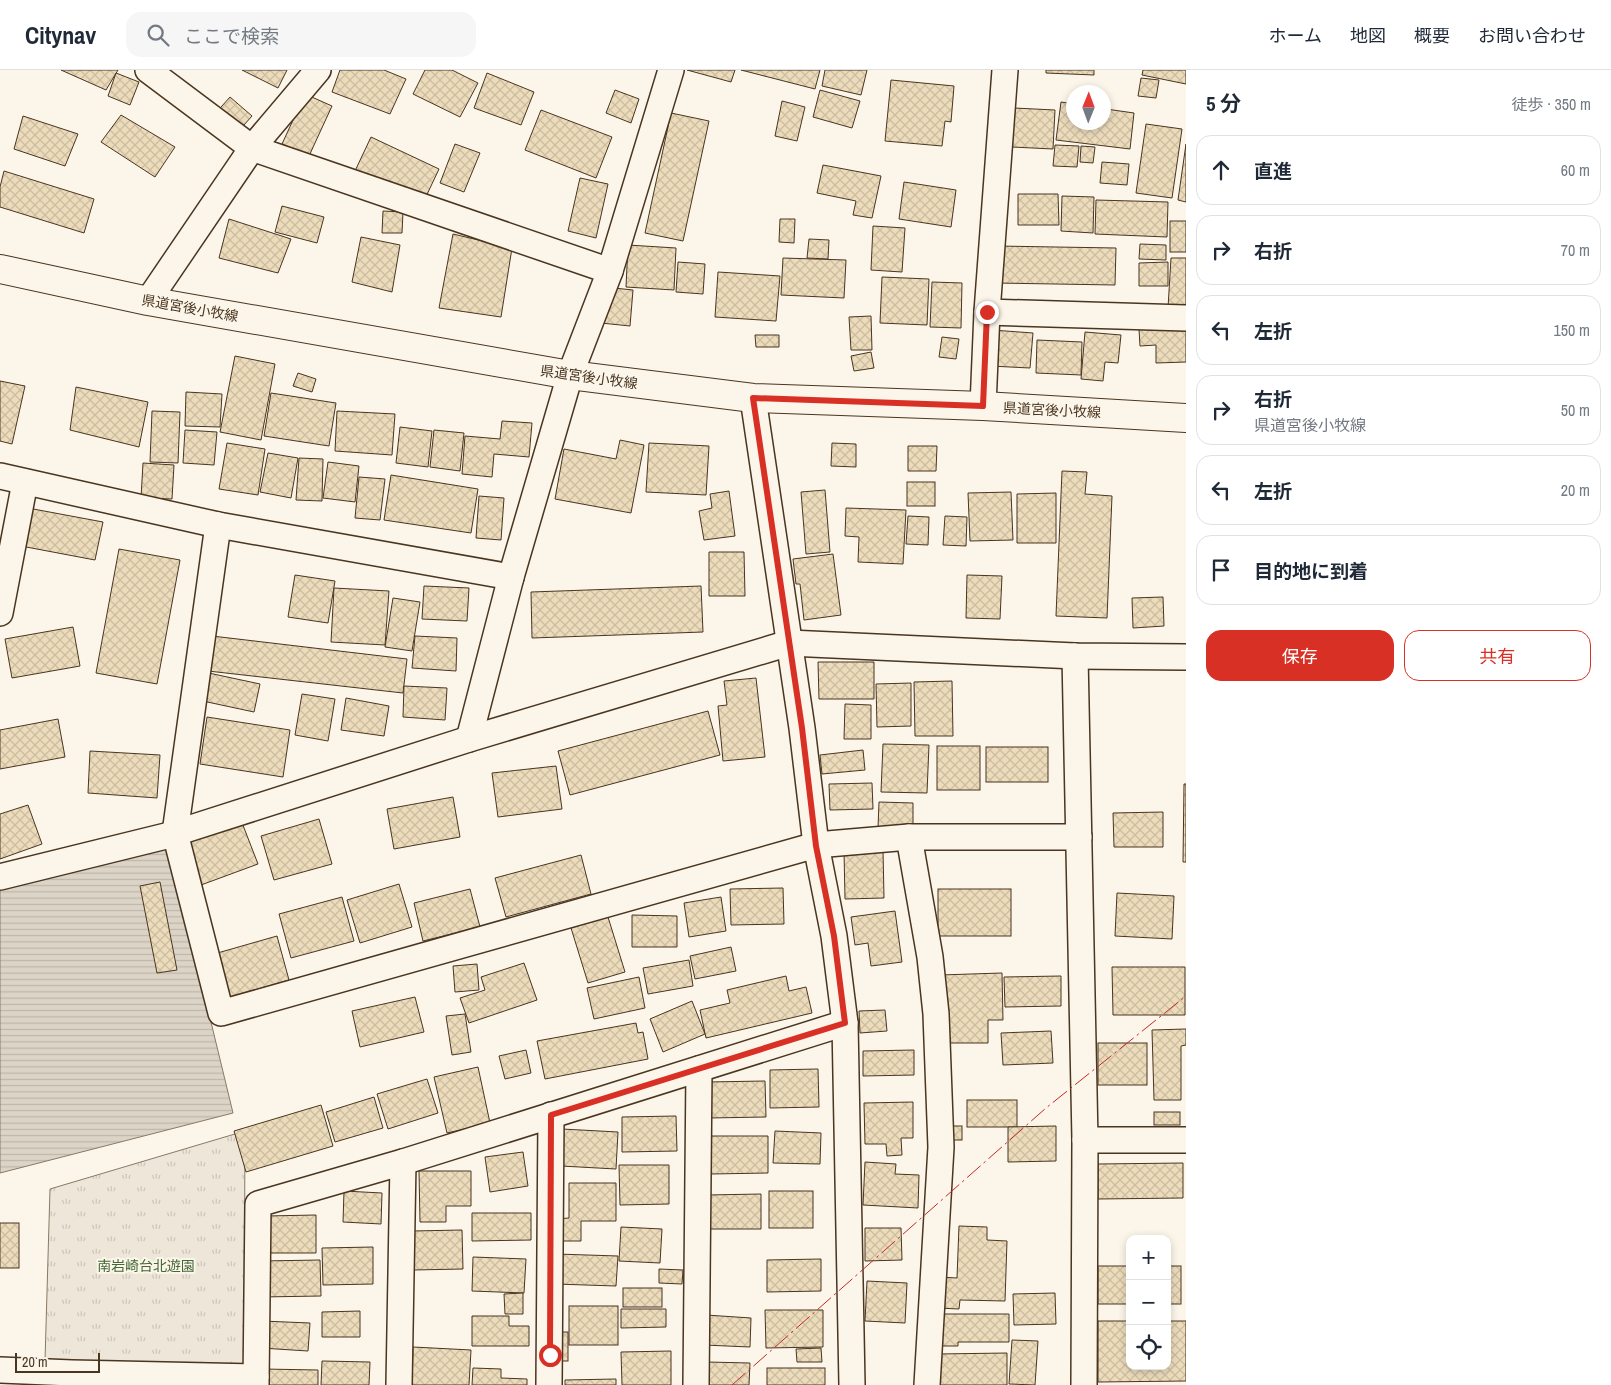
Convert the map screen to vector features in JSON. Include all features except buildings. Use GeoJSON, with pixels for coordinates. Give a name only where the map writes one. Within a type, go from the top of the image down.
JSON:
{"type":"FeatureCollection","features":[{"type":"Feature","properties":{"kind":"main road","name":"県道宮後小牧線"},"geometry":{"type":"LineString","coordinates":[[0,269],[148,301],[570,375],[753,398],[983,406],[1186,418]]}},
{"type":"Feature","properties":{"kind":"street"},"geometry":{"type":"LineString","coordinates":[[148,70],[252,148],[610,271]]}},
{"type":"Feature","properties":{"kind":"street"},"geometry":{"type":"LineString","coordinates":[[148,301],[252,148],[318,70]]}},
{"type":"Feature","properties":{"kind":"street"},"geometry":{"type":"LineString","coordinates":[[469,739],[511,577],[570,375],[610,271],[671,70]]}},
{"type":"Feature","properties":{"kind":"street"},"geometry":{"type":"LineString","coordinates":[[983,406],[987,312],[1005,70]]}},
{"type":"Feature","properties":{"kind":"street"},"geometry":{"type":"LineString","coordinates":[[987,312],[1186,318]]}},
{"type":"Feature","properties":{"kind":"street"},"geometry":{"type":"LineString","coordinates":[[753,398],[802,728],[816,846],[834,936],[845,1023],[852,1385]]}},
{"type":"Feature","properties":{"kind":"street"},"geometry":{"type":"LineString","coordinates":[[0,476],[218,525],[511,577]]}},
{"type":"Feature","properties":{"kind":"street"},"geometry":{"type":"LineString","coordinates":[[0,613],[25,482]]}},
{"type":"Feature","properties":{"kind":"street"},"geometry":{"type":"LineString","coordinates":[[218,525],[175,833],[221,1013],[816,846],[909,837],[1079,837]]}},
{"type":"Feature","properties":{"kind":"street"},"geometry":{"type":"LineString","coordinates":[[0,877],[175,833],[469,739],[789,643],[1075,656],[1186,657]]}},
{"type":"Feature","properties":{"kind":"street"},"geometry":{"type":"LineString","coordinates":[[1075,656],[1085,1140],[1084,1385]]}},
{"type":"Feature","properties":{"kind":"street"},"geometry":{"type":"LineString","coordinates":[[909,837],[930,958],[936,1014],[941,1147],[927,1385]]}},
{"type":"Feature","properties":{"kind":"street"},"geometry":{"type":"LineString","coordinates":[[0,1370],[256,1381],[258,1204],[403,1162],[845,1023]]}},
{"type":"Feature","properties":{"kind":"street"},"geometry":{"type":"LineString","coordinates":[[696,1385],[699,1069]]}},
{"type":"Feature","properties":{"kind":"street"},"geometry":{"type":"LineString","coordinates":[[549,1385],[551,1115]]}},
{"type":"Feature","properties":{"kind":"street"},"geometry":{"type":"LineString","coordinates":[[1085,1140],[1186,1140]]}},
{"type":"Feature","properties":{"kind":"street"},"geometry":{"type":"LineString","coordinates":[[399,1385],[403,1162]]}},
{"type":"Feature","properties":{"kind":"green space","name":"南岩崎台北遊園"},"geometry":{"type":"Polygon","coordinates":[[[245,1131],[244,1369],[45,1361],[50,1189],[245,1131]]]}},
{"type":"Feature","properties":{"kind":"shaded area"},"geometry":{"type":"Polygon","coordinates":[[[166,836],[233,1113],[0,1173],[0,882],[166,836]]]}},
{"type":"Feature","properties":{"kind":"power"},"geometry":{"type":"LineString","coordinates":[[732,1385],[1046,1108],[1186,996]]}},
{"type":"Feature","properties":{"kind":"route"},"geometry":{"type":"LineString","coordinates":[[550,1355],[551,1115],[845,1023],[834,936],[816,846],[802,728],[753,398],[983,406],[987,312]]}}]}
